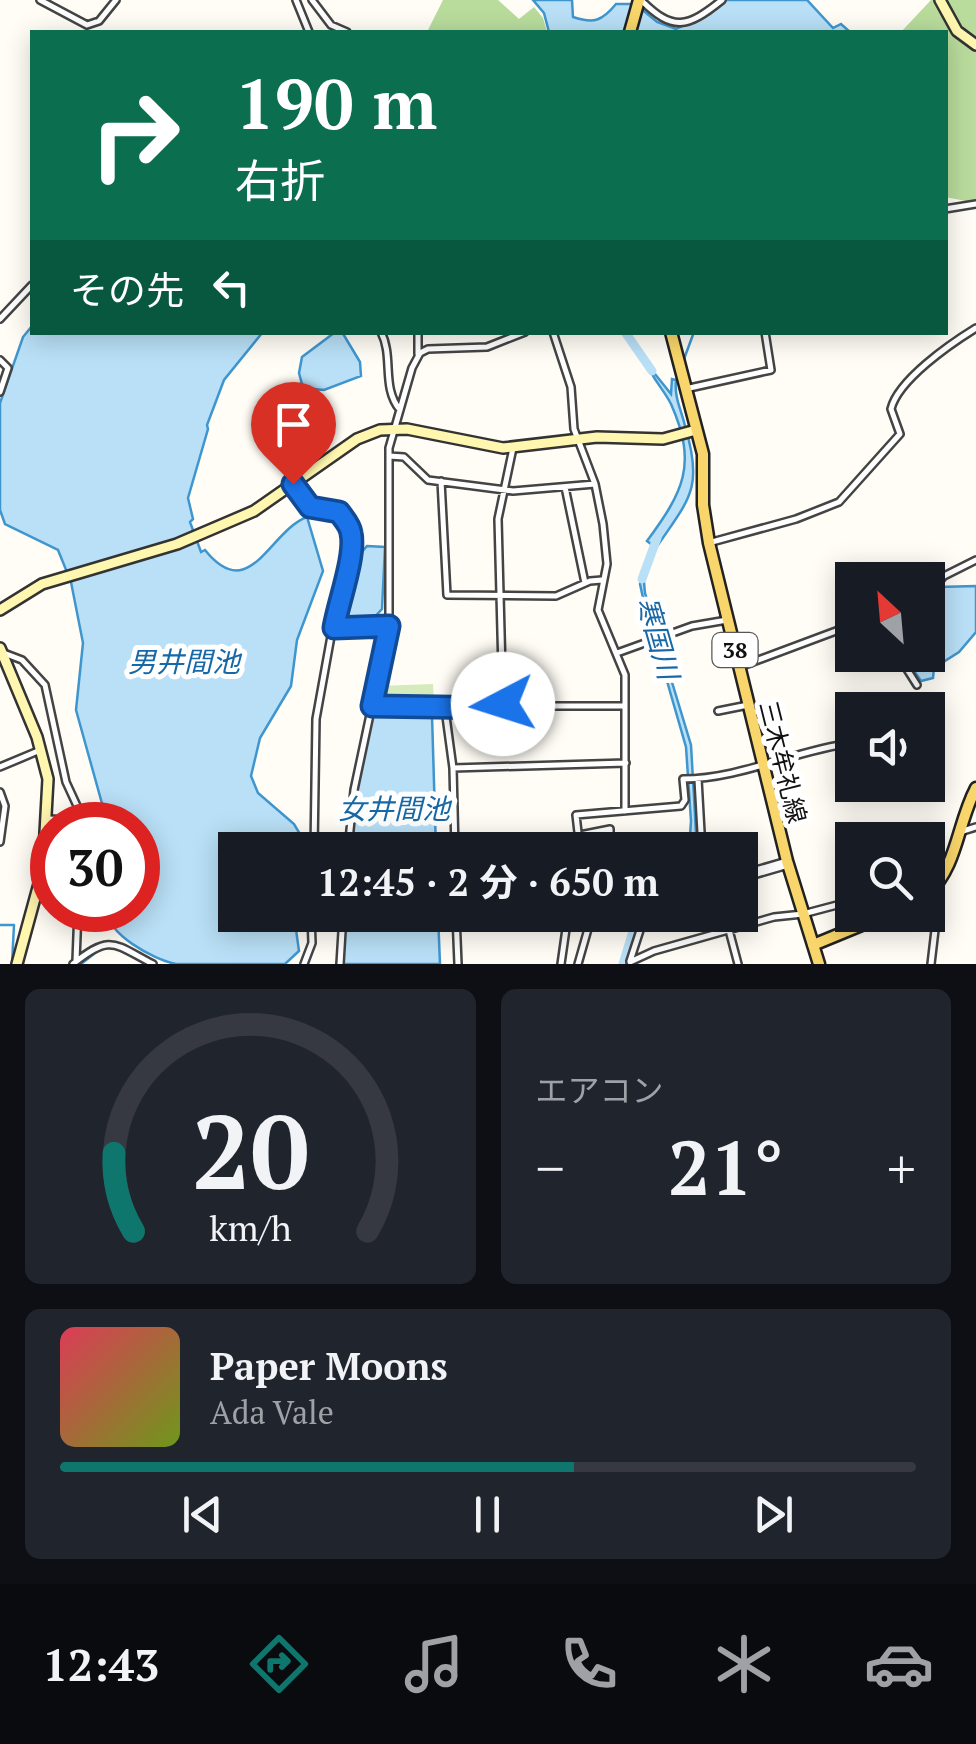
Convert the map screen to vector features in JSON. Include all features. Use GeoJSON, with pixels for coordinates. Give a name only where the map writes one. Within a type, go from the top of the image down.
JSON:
{"type":"FeatureCollection","features":[{"type":"Feature","properties":{"kind":"main road"},"geometry":{"type":"LineString","coordinates":[[631,30],[640,1]]}},
{"type":"Feature","properties":{"kind":"main road","name":"三木牟礼線"},"geometry":{"type":"LineString","coordinates":[[672,335],[693,431],[703,454],[703,505],[727,620],[787,863],[819,964]]}},
{"type":"Feature","properties":{"kind":"main road"},"geometry":{"type":"LineString","coordinates":[[945,874],[976,788]]}},
{"type":"Feature","properties":{"kind":"main road"},"geometry":{"type":"LineString","coordinates":[[814,945],[839,932]]}},
{"type":"Feature","properties":{"kind":"street"},"geometry":{"type":"LineString","coordinates":[[40,0],[87,25],[99,22],[116,0]]}},
{"type":"Feature","properties":{"kind":"street"},"geometry":{"type":"LineString","coordinates":[[296,0],[309,30]]}},
{"type":"Feature","properties":{"kind":"street"},"geometry":{"type":"LineString","coordinates":[[312,0],[331,25],[342,30]]}},
{"type":"Feature","properties":{"kind":"street"},"geometry":{"type":"LineString","coordinates":[[640,1],[660,19],[677,24],[703,14],[722,0]]}},
{"type":"Feature","properties":{"kind":"street"},"geometry":{"type":"LineString","coordinates":[[940,0],[957,31],[976,45]]}},
{"type":"Feature","properties":{"kind":"street"},"geometry":{"type":"LineString","coordinates":[[948,209],[976,204]]}},
{"type":"Feature","properties":{"kind":"street"},"geometry":{"type":"LineString","coordinates":[[0,319],[30,287]]}},
{"type":"Feature","properties":{"kind":"street"},"geometry":{"type":"LineString","coordinates":[[709,543],[796,519],[839,502],[900,434],[890,409],[898,394],[926,363],[976,328]]}},
{"type":"Feature","properties":{"kind":"street"},"geometry":{"type":"LineString","coordinates":[[381,335],[389,353],[390,394],[400,410]]}},
{"type":"Feature","properties":{"kind":"street"},"geometry":{"type":"LineString","coordinates":[[350,832],[354,790],[389,626],[388,456],[418,356],[418,335]]}},
{"type":"Feature","properties":{"kind":"street"},"geometry":{"type":"LineString","coordinates":[[418,356],[436,348],[486,347],[517,335]]}},
{"type":"Feature","properties":{"kind":"street"},"geometry":{"type":"LineString","coordinates":[[554,335],[571,387],[572,420],[595,484],[606,549],[598,610],[625,675],[625,810]]}},
{"type":"Feature","properties":{"kind":"street"},"geometry":{"type":"LineString","coordinates":[[685,389],[771,370],[765,335]]}},
{"type":"Feature","properties":{"kind":"street"},"geometry":{"type":"LineString","coordinates":[[0,360],[8,368],[0,392]]}},
{"type":"Feature","properties":{"kind":"street"},"geometry":{"type":"LineString","coordinates":[[0,610],[32,588],[57,578],[200,535],[254,510],[356,439],[395,428],[481,447],[513,448],[578,439],[648,440],[693,431]]}},
{"type":"Feature","properties":{"kind":"street"},"geometry":{"type":"LineString","coordinates":[[503,708],[498,519],[513,448]]}},
{"type":"Feature","properties":{"kind":"street"},"geometry":{"type":"LineString","coordinates":[[388,456],[404,457],[428,480],[502,490],[595,484]]}},
{"type":"Feature","properties":{"kind":"street"},"geometry":{"type":"LineString","coordinates":[[442,481],[447,595],[556,596],[603,580]]}},
{"type":"Feature","properties":{"kind":"street"},"geometry":{"type":"LineString","coordinates":[[293,484],[310,507],[339,512],[352,533],[316,719],[314,832]]}},
{"type":"Feature","properties":{"kind":"street"},"geometry":{"type":"LineString","coordinates":[[565,486],[585,584]]}},
{"type":"Feature","properties":{"kind":"street"},"geometry":{"type":"LineString","coordinates":[[945,576],[976,560]]}},
{"type":"Feature","properties":{"kind":"street"},"geometry":{"type":"LineString","coordinates":[[617,653],[700,624],[727,620]]}},
{"type":"Feature","properties":{"kind":"street"},"geometry":{"type":"LineString","coordinates":[[334,628],[389,626]]}},
{"type":"Feature","properties":{"kind":"street"},"geometry":{"type":"LineString","coordinates":[[739,667],[835,631]]}},
{"type":"Feature","properties":{"kind":"street"},"geometry":{"type":"LineString","coordinates":[[1,651],[41,750],[48,779],[47,802]]}},
{"type":"Feature","properties":{"kind":"street"},"geometry":{"type":"LineString","coordinates":[[1,651],[22,660],[45,685],[66,782],[75,802]]}},
{"type":"Feature","properties":{"kind":"street"},"geometry":{"type":"LineString","coordinates":[[909,672],[917,685]]}},
{"type":"Feature","properties":{"kind":"street"},"geometry":{"type":"LineString","coordinates":[[372,706],[624,706]]}},
{"type":"Feature","properties":{"kind":"street"},"geometry":{"type":"LineString","coordinates":[[445,708],[453,768],[455,832]]}},
{"type":"Feature","properties":{"kind":"street"},"geometry":{"type":"LineString","coordinates":[[718,711],[750,714]]}},
{"type":"Feature","properties":{"kind":"street"},"geometry":{"type":"LineString","coordinates":[[579,832],[576,815],[681,806],[686,779],[835,745]]}},
{"type":"Feature","properties":{"kind":"street"},"geometry":{"type":"LineString","coordinates":[[0,767],[41,750]]}},
{"type":"Feature","properties":{"kind":"street"},"geometry":{"type":"LineString","coordinates":[[453,768],[626,763]]}},
{"type":"Feature","properties":{"kind":"street"},"geometry":{"type":"LineString","coordinates":[[698,779],[700,832]]}},
{"type":"Feature","properties":{"kind":"street"},"geometry":{"type":"LineString","coordinates":[[0,792],[6,806],[0,842]]}},
{"type":"Feature","properties":{"kind":"street"},"geometry":{"type":"LineString","coordinates":[[960,832],[976,827]]}},
{"type":"Feature","properties":{"kind":"street"},"geometry":{"type":"LineString","coordinates":[[758,870],[787,863]]}},
{"type":"Feature","properties":{"kind":"street"},"geometry":{"type":"LineString","coordinates":[[758,873],[787,863]]}},
{"type":"Feature","properties":{"kind":"street"},"geometry":{"type":"LineString","coordinates":[[758,922],[835,906]]}},
{"type":"Feature","properties":{"kind":"street"},"geometry":{"type":"LineString","coordinates":[[17,964],[30,919]]}},
{"type":"Feature","properties":{"kind":"street"},"geometry":{"type":"LineString","coordinates":[[75,962],[77,932]]}},
{"type":"Feature","properties":{"kind":"street"},"geometry":{"type":"LineString","coordinates":[[307,963],[312,932]]}},
{"type":"Feature","properties":{"kind":"street"},"geometry":{"type":"LineString","coordinates":[[340,964],[342,932]]}},
{"type":"Feature","properties":{"kind":"street"},"geometry":{"type":"LineString","coordinates":[[457,932],[458,964]]}},
{"type":"Feature","properties":{"kind":"street"},"geometry":{"type":"LineString","coordinates":[[561,964],[566,932]]}},
{"type":"Feature","properties":{"kind":"street"},"geometry":{"type":"LineString","coordinates":[[578,964],[587,932]]}},
{"type":"Feature","properties":{"kind":"street"},"geometry":{"type":"LineString","coordinates":[[629,963],[639,932]]}},
{"type":"Feature","properties":{"kind":"street"},"geometry":{"type":"LineString","coordinates":[[629,963],[654,951],[729,932],[738,964]]}},
{"type":"Feature","properties":{"kind":"street"},"geometry":{"type":"LineString","coordinates":[[930,964],[935,932]]}},
{"type":"Feature","properties":{"kind":"street"},"geometry":{"type":"LineString","coordinates":[[75,962],[99,945],[111,942],[153,964]]}},
{"type":"Feature","properties":{"kind":"green space"},"geometry":{"type":"Polygon","coordinates":[[[443,0],[498,0],[519,19],[534,7],[546,30],[428,30],[443,0]]]}},
{"type":"Feature","properties":{"kind":"green space"},"geometry":{"type":"Polygon","coordinates":[[[931,0],[976,0],[976,203],[948,198],[948,30],[903,30],[931,0]]]}},
{"type":"Feature","properties":{"kind":"green space"},"geometry":{"type":"Polygon","coordinates":[[[433,684],[434,705],[372,705],[377,686],[433,684]]]}},
{"type":"Feature","properties":{"kind":"water"},"geometry":{"type":"Polygon","coordinates":[[[533,0],[572,0],[573,17],[587,20],[597,20],[616,4],[634,4],[625,30],[548,30],[544,13],[533,0]]]}},
{"type":"Feature","properties":{"kind":"water"},"geometry":{"type":"Polygon","coordinates":[[[726,0],[807,0],[833,28],[841,24],[848,30],[632,30],[639,7],[657,22],[676,29],[710,14],[726,0]]]}},
{"type":"Feature","properties":{"kind":"water","name":"男井間池"},"geometry":{"type":"Polygon","coordinates":[[[30,328],[30,335],[260,335],[224,380],[207,425],[188,498],[193,519],[190,522],[201,552],[205,550],[221,565],[235,570],[247,568],[307,517],[323,571],[297,640],[291,686],[260,738],[251,776],[258,793],[299,832],[218,832],[218,932],[296,932],[299,951],[285,964],[176,964],[156,957],[118,932],[160,932],[160,802],[102,802],[76,710],[83,643],[71,582],[58,550],[5,524],[0,510],[0,403],[23,337],[30,328]]]}},
{"type":"Feature","properties":{"kind":"water"},"geometry":{"type":"Polygon","coordinates":[[[331,335],[344,335],[360,362],[361,376],[324,390],[303,388],[299,373],[302,357],[331,335]]]}},
{"type":"Feature","properties":{"kind":"water"},"geometry":{"type":"Polygon","coordinates":[[[647,364],[671,394],[672,379],[676,380],[693,465],[685,504],[656,548],[647,541],[678,492],[685,461],[684,444],[671,404],[647,364]]]}},
{"type":"Feature","properties":{"kind":"water"},"geometry":{"type":"Polygon","coordinates":[[[367,546],[385,547],[382,609],[369,623],[341,625],[338,623],[346,582],[367,546]]]}},
{"type":"Feature","properties":{"kind":"water"},"geometry":{"type":"Polygon","coordinates":[[[643,572],[645,593],[691,745],[696,832],[690,832],[686,747],[640,584],[643,572]]]}},
{"type":"Feature","properties":{"kind":"water"},"geometry":{"type":"Polygon","coordinates":[[[976,586],[976,632],[959,652],[945,661],[945,587],[976,586]]]}},
{"type":"Feature","properties":{"kind":"water"},"geometry":{"type":"Polygon","coordinates":[[[915,672],[934,672],[933,678],[921,681],[915,672]]]}},
{"type":"Feature","properties":{"kind":"water","name":"女井間池"},"geometry":{"type":"Polygon","coordinates":[[[372,715],[432,715],[435,832],[351,832],[352,807],[372,715]]]}},
{"type":"Feature","properties":{"kind":"water"},"geometry":{"type":"Polygon","coordinates":[[[344,932],[439,932],[440,964],[342,964],[344,932]]]}},
{"type":"Feature","properties":{"kind":"waterway","name":"寒国川"},"geometry":{"type":"LineString","coordinates":[[627,335],[652,371]]}},
{"type":"Feature","properties":{"kind":"waterway"},"geometry":{"type":"LineString","coordinates":[[684,359],[693,335]]}},
{"type":"Feature","properties":{"kind":"waterway","name":"寒国川"},"geometry":{"type":"LineString","coordinates":[[642,579],[657,538]]}},
{"type":"Feature","properties":{"kind":"waterway"},"geometry":{"type":"LineString","coordinates":[[0,925],[14,925],[12,964]]}},
{"type":"Feature","properties":{"kind":"waterway","name":"寒国川"},"geometry":{"type":"LineString","coordinates":[[623,964],[633,932]]}},
{"type":"Feature","properties":{"kind":"waterway"},"geometry":{"type":"LineString","coordinates":[[81,964],[99,950]]}},
{"type":"Feature","properties":{"kind":"route"},"geometry":{"type":"LineString","coordinates":[[293,484],[310,507],[339,512],[352,533],[334,628],[389,626],[372,706],[503,708],[503,704]]}}]}
